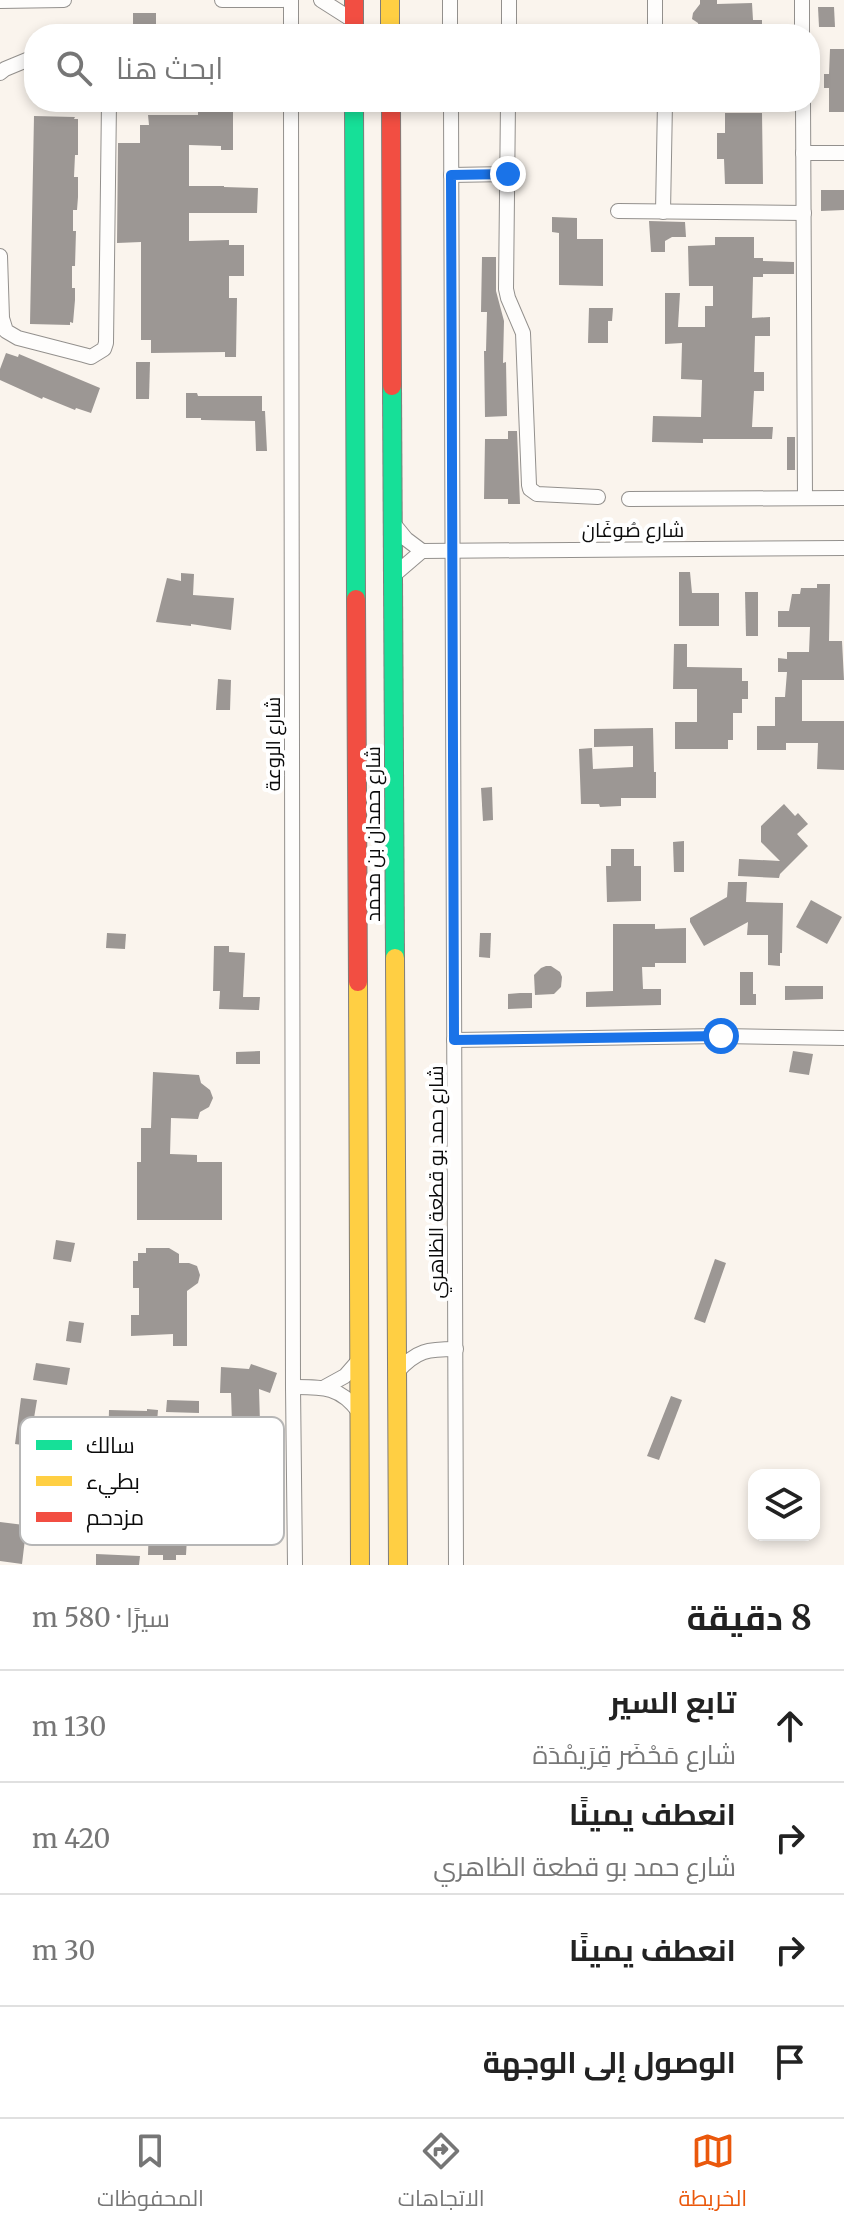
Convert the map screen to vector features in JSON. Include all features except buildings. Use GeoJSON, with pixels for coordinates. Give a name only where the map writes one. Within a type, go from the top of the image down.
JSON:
{"type":"FeatureCollection","features":[{"type":"Feature","properties":{"kind":"main road"},"geometry":{"type":"LineString","coordinates":[[354,0],[354,24]]}},
{"type":"Feature","properties":{"kind":"main road"},"geometry":{"type":"LineString","coordinates":[[390,0],[390,24]]}},
{"type":"Feature","properties":{"kind":"main road","name":"شارع حمدان بن محمد"},"geometry":{"type":"LineString","coordinates":[[354,112],[360,1565]]}},
{"type":"Feature","properties":{"kind":"main road","name":"شارع حمدان بن محمد"},"geometry":{"type":"LineString","coordinates":[[391,112],[398,1565]]}},
{"type":"Feature","properties":{"kind":"street"},"geometry":{"type":"LineString","coordinates":[[0,1],[64,0]]}},
{"type":"Feature","properties":{"kind":"street"},"geometry":{"type":"LineString","coordinates":[[222,0],[283,0]]}},
{"type":"Feature","properties":{"kind":"street"},"geometry":{"type":"LineString","coordinates":[[291,0],[291,24]]}},
{"type":"Feature","properties":{"kind":"street"},"geometry":{"type":"LineString","coordinates":[[321,0],[350,24]]}},
{"type":"Feature","properties":{"kind":"street"},"geometry":{"type":"LineString","coordinates":[[450,0],[450,24]]}},
{"type":"Feature","properties":{"kind":"street"},"geometry":{"type":"LineString","coordinates":[[509,0],[509,24]]}},
{"type":"Feature","properties":{"kind":"street"},"geometry":{"type":"LineString","coordinates":[[655,0],[655,24]]}},
{"type":"Feature","properties":{"kind":"street"},"geometry":{"type":"LineString","coordinates":[[802,0],[802,24]]}},
{"type":"Feature","properties":{"kind":"street"},"geometry":{"type":"LineString","coordinates":[[0,73],[24,61]]}},
{"type":"Feature","properties":{"kind":"street"},"geometry":{"type":"LineString","coordinates":[[0,256],[2,318],[6,331],[18,338],[91,357],[104,349],[109,112]]}},
{"type":"Feature","properties":{"kind":"street","name":"شارع الروعة"},"geometry":{"type":"LineString","coordinates":[[291,112],[295,1565]]}},
{"type":"Feature","properties":{"kind":"street","name":"شارع حمد بو قطعة الظاهري"},"geometry":{"type":"LineString","coordinates":[[451,112],[456,1565]]}},
{"type":"Feature","properties":{"kind":"street"},"geometry":{"type":"LineString","coordinates":[[508,112],[506,289],[523,333],[529,485],[537,494],[598,497]]}},
{"type":"Feature","properties":{"kind":"street"},"geometry":{"type":"LineString","coordinates":[[663,212],[665,112]]}},
{"type":"Feature","properties":{"kind":"street"},"geometry":{"type":"LineString","coordinates":[[803,112],[805,497]]}},
{"type":"Feature","properties":{"kind":"street"},"geometry":{"type":"LineString","coordinates":[[803,153],[844,153]]}},
{"type":"Feature","properties":{"kind":"street"},"geometry":{"type":"LineString","coordinates":[[451,175],[508,174]]}},
{"type":"Feature","properties":{"kind":"street"},"geometry":{"type":"LineString","coordinates":[[618,211],[804,213]]}},
{"type":"Feature","properties":{"kind":"street"},"geometry":{"type":"LineString","coordinates":[[629,499],[844,498]]}},
{"type":"Feature","properties":{"kind":"street"},"geometry":{"type":"LineString","coordinates":[[393,523],[406,539],[422,551],[394,575]]}},
{"type":"Feature","properties":{"kind":"street","name":"شارع صُوغَان"},"geometry":{"type":"LineString","coordinates":[[422,551],[844,548]]}},
{"type":"Feature","properties":{"kind":"street"},"geometry":{"type":"LineString","coordinates":[[454,1040],[721,1036],[844,1038]]}},
{"type":"Feature","properties":{"kind":"street"},"geometry":{"type":"LineString","coordinates":[[396,1327],[410,1340],[427,1349],[456,1349]]}},
{"type":"Feature","properties":{"kind":"street"},"geometry":{"type":"LineString","coordinates":[[397,1372],[411,1358],[427,1349]]}},
{"type":"Feature","properties":{"kind":"street"},"geometry":{"type":"LineString","coordinates":[[325,1387],[345,1376],[360,1359]]}},
{"type":"Feature","properties":{"kind":"street"},"geometry":{"type":"LineString","coordinates":[[293,1387],[325,1387],[345,1397],[360,1414]]}},
{"type":"Feature","properties":{"kind":"traffic: fast"},"geometry":{"type":"LineString","coordinates":[[354,112],[356,599]]}},
{"type":"Feature","properties":{"kind":"traffic: fast"},"geometry":{"type":"LineString","coordinates":[[392,386],[395,958]]}},
{"type":"Feature","properties":{"kind":"traffic: slow"},"geometry":{"type":"LineString","coordinates":[[390,0],[390,24]]}},
{"type":"Feature","properties":{"kind":"traffic: slow"},"geometry":{"type":"LineString","coordinates":[[395,958],[398,1565]]}},
{"type":"Feature","properties":{"kind":"traffic: slow"},"geometry":{"type":"LineString","coordinates":[[358,982],[360,1565]]}},
{"type":"Feature","properties":{"kind":"traffic: jam"},"geometry":{"type":"LineString","coordinates":[[354,0],[354,24]]}},
{"type":"Feature","properties":{"kind":"traffic: jam"},"geometry":{"type":"LineString","coordinates":[[391,112],[392,386]]}},
{"type":"Feature","properties":{"kind":"traffic: jam"},"geometry":{"type":"LineString","coordinates":[[356,599],[358,982]]}},
{"type":"Feature","properties":{"kind":"route"},"geometry":{"type":"LineString","coordinates":[[508,174],[451,175],[454,1040],[721,1036]]}}]}
